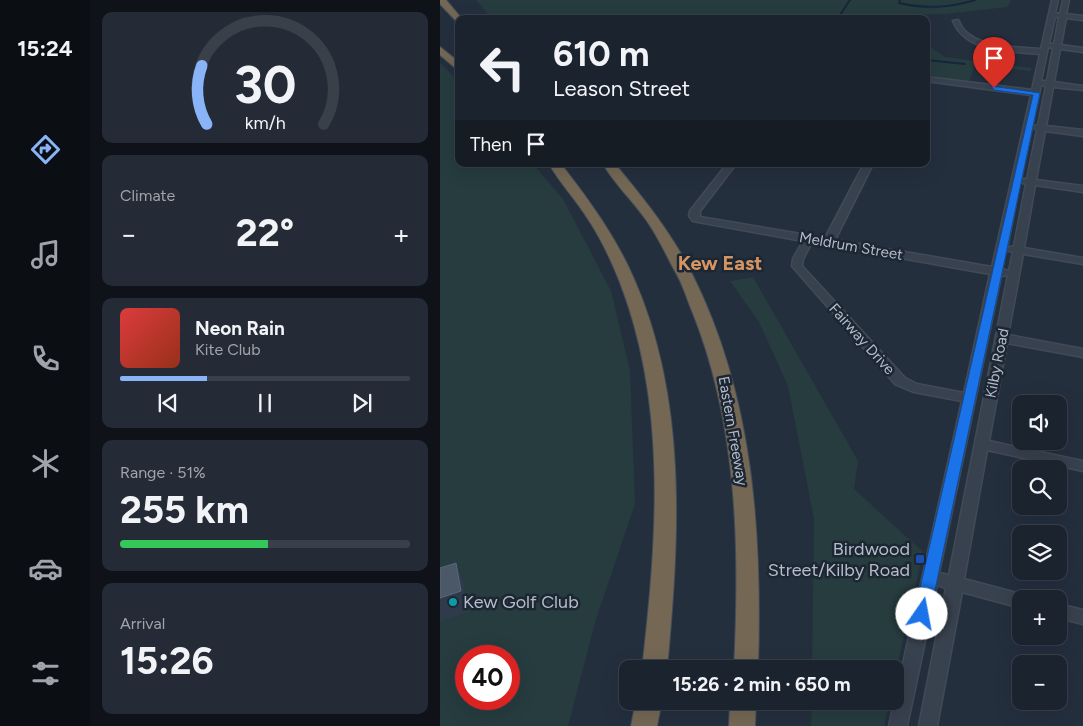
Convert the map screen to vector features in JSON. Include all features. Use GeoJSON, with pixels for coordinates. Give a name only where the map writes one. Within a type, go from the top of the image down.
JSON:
{"type":"FeatureCollection","features":[{"type":"Feature","properties":{"kind":"highway"},"geometry":{"type":"LineString","coordinates":[[441,0],[455,16]]}},
{"type":"Feature","properties":{"kind":"highway"},"geometry":{"type":"LineString","coordinates":[[454,0],[464,15]]}},
{"type":"Feature","properties":{"kind":"highway"},"geometry":{"type":"LineString","coordinates":[[440,50],[455,64]]}},
{"type":"Feature","properties":{"kind":"highway"},"geometry":{"type":"LineString","coordinates":[[557,167],[585,202],[602,229],[629,282],[652,351],[665,438],[667,536],[655,660]]}},
{"type":"Feature","properties":{"kind":"highway","name":"Eastern Freeway"},"geometry":{"type":"LineString","coordinates":[[611,167],[642,204],[674,252],[704,314],[723,370],[737,436],[744,500],[748,576],[746,660]]}},
{"type":"Feature","properties":{"kind":"highway"},"geometry":{"type":"LineString","coordinates":[[644,726],[647,710]]}},
{"type":"Feature","properties":{"kind":"highway"},"geometry":{"type":"LineString","coordinates":[[742,726],[743,710]]}},
{"type":"Feature","properties":{"kind":"street","name":"Kilby Road"},"geometry":{"type":"LineString","coordinates":[[1055,0],[1058,15]]}},
{"type":"Feature","properties":{"kind":"street","name":"Kilby Road"},"geometry":{"type":"LineString","coordinates":[[898,726],[1029,126],[1042,86],[1049,48],[1058,15],[1066,0]]}},
{"type":"Feature","properties":{"kind":"street"},"geometry":{"type":"LineString","coordinates":[[1058,15],[1083,18]]}},
{"type":"Feature","properties":{"kind":"street"},"geometry":{"type":"LineString","coordinates":[[956,21],[962,32],[980,43],[996,47],[1083,50]]}},
{"type":"Feature","properties":{"kind":"street"},"geometry":{"type":"LineString","coordinates":[[930,79],[1083,88]]}},
{"type":"Feature","properties":{"kind":"street","name":"Kilby Road"},"geometry":{"type":"LineString","coordinates":[[928,726],[1042,127],[1042,86]]}},
{"type":"Feature","properties":{"kind":"street"},"geometry":{"type":"LineString","coordinates":[[1029,126],[1083,133]]}},
{"type":"Feature","properties":{"kind":"street","name":"Meldrum Street"},"geometry":{"type":"LineString","coordinates":[[730,167],[695,211],[694,216],[705,222],[1014,274]]}},
{"type":"Feature","properties":{"kind":"street"},"geometry":{"type":"LineString","coordinates":[[828,242],[867,167]]}},
{"type":"Feature","properties":{"kind":"street"},"geometry":{"type":"LineString","coordinates":[[1018,180],[1083,189]]}},
{"type":"Feature","properties":{"kind":"street","name":"Fairway Drive"},"geometry":{"type":"LineString","coordinates":[[809,239],[798,259],[797,266],[900,381],[914,388],[969,398]]}},
{"type":"Feature","properties":{"kind":"street"},"geometry":{"type":"LineString","coordinates":[[1002,247],[1083,260]]}},
{"type":"Feature","properties":{"kind":"street"},"geometry":{"type":"LineString","coordinates":[[1002,338],[1083,353]]}},
{"type":"Feature","properties":{"kind":"street"},"geometry":{"type":"LineString","coordinates":[[982,444],[1083,466]]}},
{"type":"Feature","properties":{"kind":"street"},"geometry":{"type":"LineString","coordinates":[[930,577],[1012,599]]}},
{"type":"Feature","properties":{"kind":"street"},"geometry":{"type":"LineString","coordinates":[[1067,613],[1083,617]]}},
{"type":"Feature","properties":{"kind":"green space"},"geometry":{"type":"Polygon","coordinates":[[[476,0],[1011,0],[1007,7],[945,14],[489,15],[476,0]]]}},
{"type":"Feature","properties":{"kind":"green space"},"geometry":{"type":"Polygon","coordinates":[[[930,47],[945,57],[1031,68],[1031,71],[975,65],[969,82],[930,77],[930,47]]]}},
{"type":"Feature","properties":{"kind":"green space","name":"Kew Golf Club"},"geometry":{"type":"Polygon","coordinates":[[[440,63],[455,78],[455,167],[536,167],[563,199],[611,291],[630,371],[635,504],[596,619],[568,726],[440,726],[440,63]]]}},
{"type":"Feature","properties":{"kind":"green space"},"geometry":{"type":"Polygon","coordinates":[[[753,277],[858,461],[854,489],[923,552],[899,660],[812,660],[814,519],[788,386],[759,322],[730,281],[753,277]]]}},
{"type":"Feature","properties":{"kind":"green space"},"geometry":{"type":"Polygon","coordinates":[[[812,710],[887,710],[884,726],[811,726],[812,710]]]}},
{"type":"Feature","properties":{"kind":"building"},"geometry":{"type":"Polygon","coordinates":[[[456,563],[461,591],[440,598],[440,568],[456,563]]]}},
{"type":"Feature","properties":{"kind":"waterway"},"geometry":{"type":"LineString","coordinates":[[840,15],[850,0]]}},
{"type":"Feature","properties":{"kind":"waterway"},"geometry":{"type":"LineString","coordinates":[[900,0],[899,3],[928,7],[956,5],[975,0]]}},
{"type":"Feature","properties":{"kind":"waterway"},"geometry":{"type":"LineString","coordinates":[[930,60],[965,64]]}},
{"type":"Feature","properties":{"kind":"place","name":"Birdwood Street/Kilby Road"},"geometry":{"type":"Point","coordinates":[920,559]}},
{"type":"Feature","properties":{"kind":"place","name":"Kew Golf Club"},"geometry":{"type":"Point","coordinates":[453,602]}},
{"type":"Feature","properties":{"kind":"district","name":"Kew East"},"geometry":{"type":"Point","coordinates":[720,263]}},
{"type":"Feature","properties":{"kind":"route"},"geometry":{"type":"LineString","coordinates":[[922,614],[1036,93],[994,88]]}}]}
